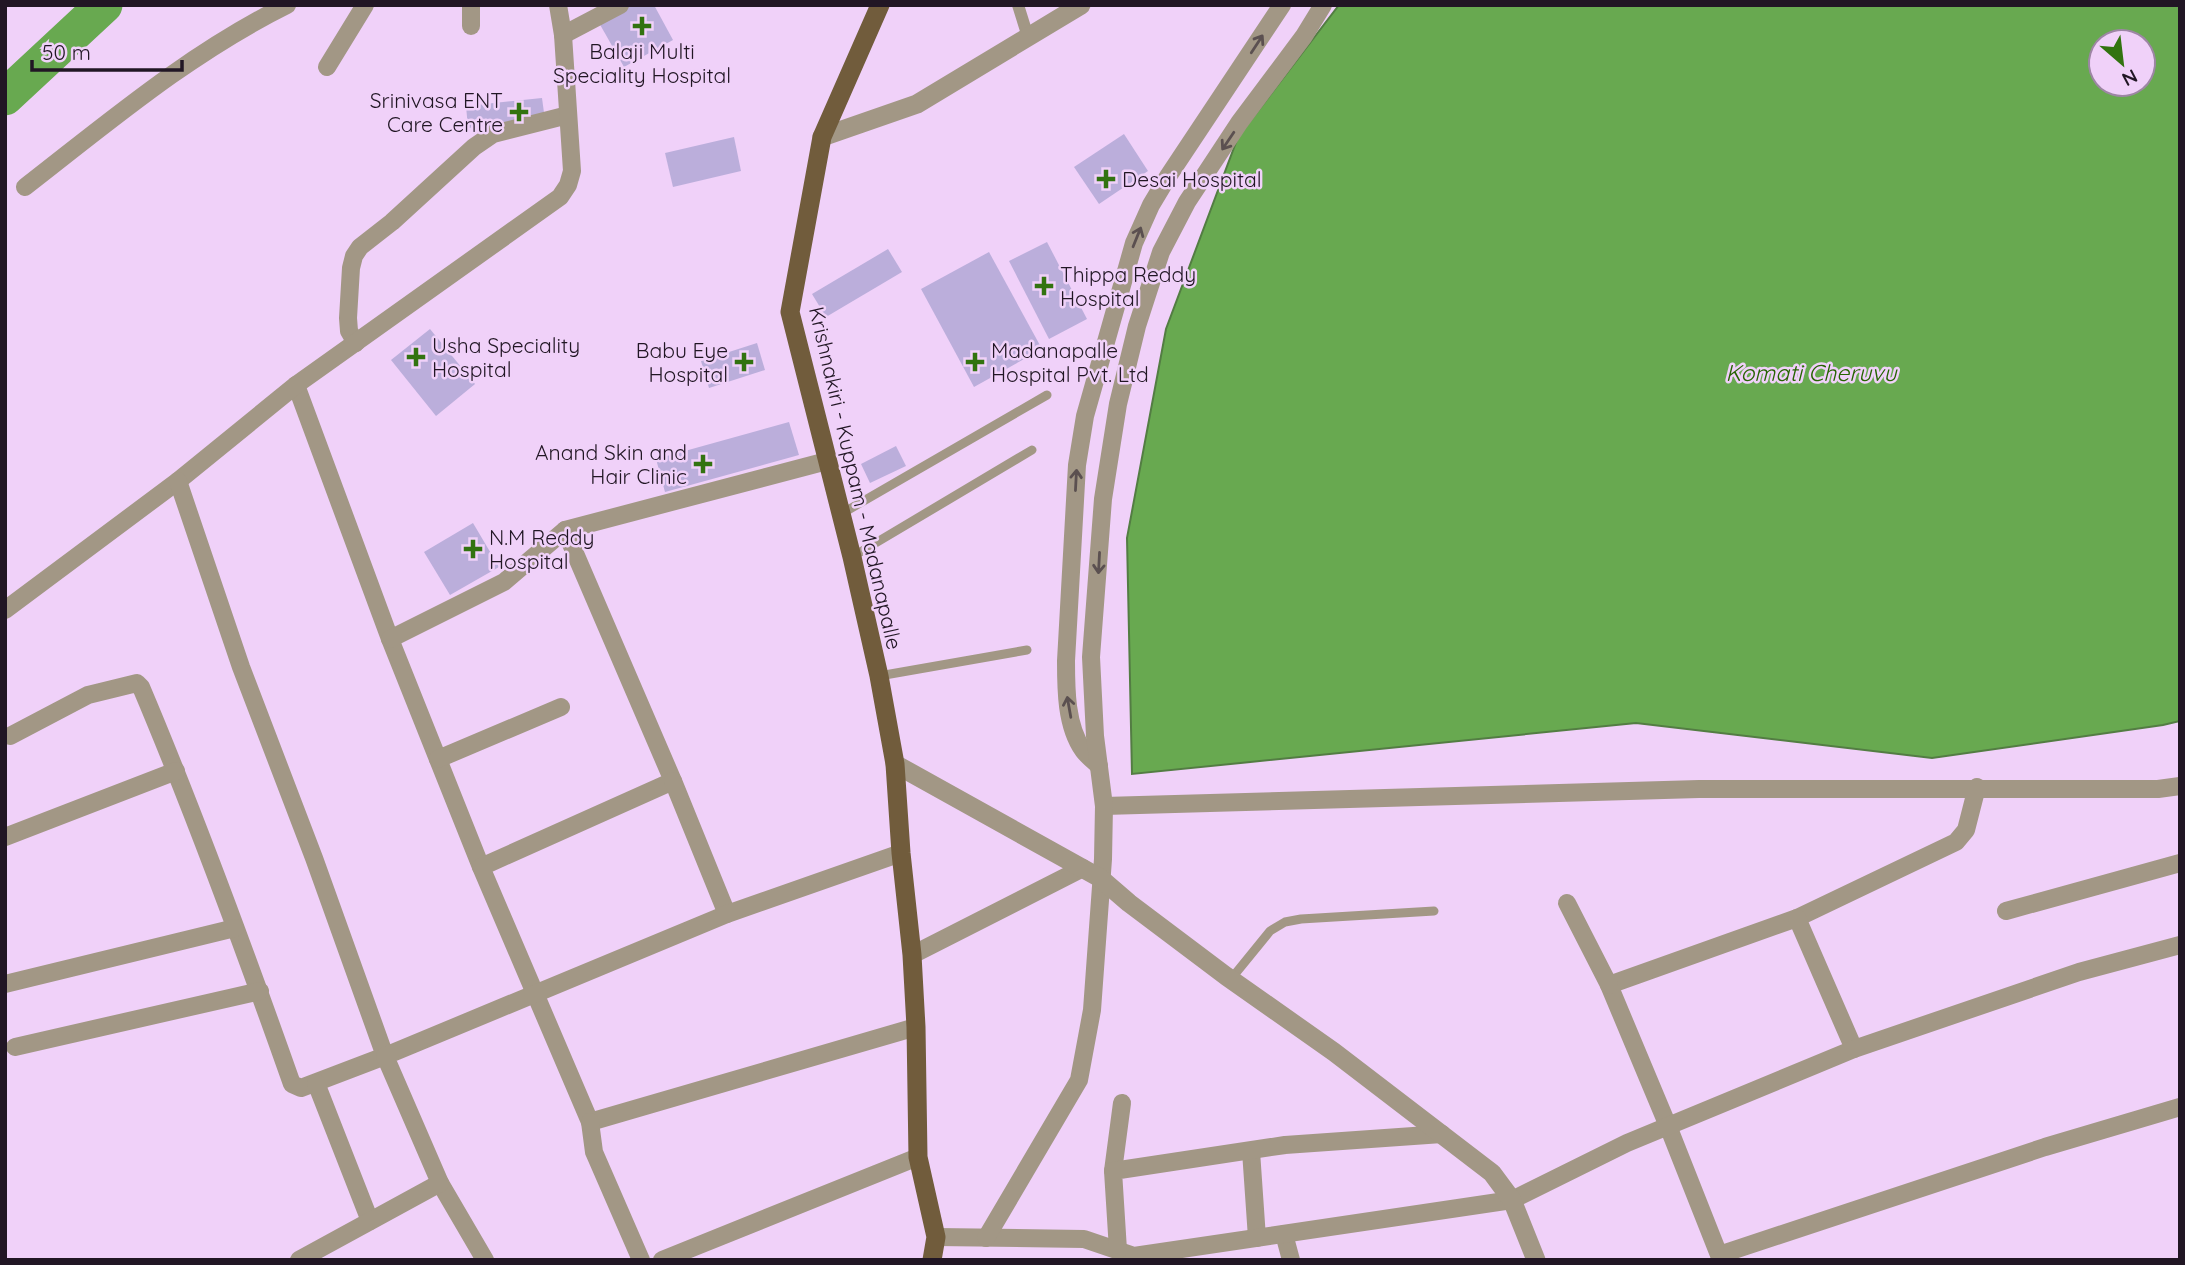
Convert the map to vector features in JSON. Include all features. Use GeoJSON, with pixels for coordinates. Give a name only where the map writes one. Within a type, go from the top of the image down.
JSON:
{"type":"FeatureCollection","features":[{"type":"Feature","properties":{"kind":"main road","name":"Krishnakiri - Kuppam - Madanapalle"},"geometry":{"type":"LineString","coordinates":[[880,5],[822,137],[790,312],[852,557],[879,676],[895,764],[912,955],[918,1157],[936,1237]]}},
{"type":"Feature","properties":{"kind":"main road"},"geometry":{"type":"LineString","coordinates":[[932,1260],[936,1237]]}},
{"type":"Feature","properties":{"kind":"street"},"geometry":{"type":"LineString","coordinates":[[25,187],[158,83],[200,54],[287,5]]}},
{"type":"Feature","properties":{"kind":"street"},"geometry":{"type":"LineString","coordinates":[[327,67],[365,5]]}},
{"type":"Feature","properties":{"kind":"street"},"geometry":{"type":"LineString","coordinates":[[471,5],[471,26]]}},
{"type":"Feature","properties":{"kind":"street"},"geometry":{"type":"LineString","coordinates":[[5,610],[14,595],[178,481],[296,385],[560,197],[568,185],[572,171],[563,35],[558,5]]}},
{"type":"Feature","properties":{"kind":"street"},"geometry":{"type":"LineString","coordinates":[[563,35],[620,5]]}},
{"type":"Feature","properties":{"kind":"street"},"geometry":{"type":"LineString","coordinates":[[1018,5],[1028,37]]}},
{"type":"Feature","properties":{"kind":"street"},"geometry":{"type":"LineString","coordinates":[[822,137],[917,104],[1081,5]]}},
{"type":"Feature","properties":{"kind":"street"},"geometry":{"type":"LineString","coordinates":[[1099,766],[1083,750],[1074,733],[1066,690],[1077,466],[1085,416],[1134,243],[1151,205],[1282,5]]}},
{"type":"Feature","properties":{"kind":"street"},"geometry":{"type":"LineString","coordinates":[[986,1238],[1079,1080],[1092,1010],[1103,859],[1104,806],[1095,736],[1091,657],[1098,594],[1103,499],[1118,404],[1137,326],[1161,252],[1187,202],[1239,123],[1324,5]]}},
{"type":"Feature","properties":{"kind":"street"},"geometry":{"type":"LineString","coordinates":[[356,343],[349,331],[348,318],[351,268],[360,247],[493,134],[568,115]]}},
{"type":"Feature","properties":{"kind":"street"},"geometry":{"type":"LineString","coordinates":[[296,385],[390,639],[481,867],[590,1122],[594,1152],[641,1260]]}},
{"type":"Feature","properties":{"kind":"street"},"geometry":{"type":"LineString","coordinates":[[390,639],[504,582],[565,530],[827,461]]}},
{"type":"Feature","properties":{"kind":"street"},"geometry":{"type":"LineString","coordinates":[[178,481],[241,667],[314,858],[385,1056],[440,1184],[485,1260]]}},
{"type":"Feature","properties":{"kind":"street"},"geometry":{"type":"LineString","coordinates":[[565,530],[727,914]]}},
{"type":"Feature","properties":{"kind":"street"},"geometry":{"type":"LineString","coordinates":[[10,736],[88,695],[137,683],[141,687],[260,991],[292,1084],[301,1088],[385,1056],[727,914],[901,853]]}},
{"type":"Feature","properties":{"kind":"street"},"geometry":{"type":"LineString","coordinates":[[438,759],[561,707]]}},
{"type":"Feature","properties":{"kind":"street"},"geometry":{"type":"LineString","coordinates":[[895,764],[1100,878],[1230,979],[1334,1052],[1442,1134],[1492,1173],[1512,1200],[1536,1260]]}},
{"type":"Feature","properties":{"kind":"street"},"geometry":{"type":"LineString","coordinates":[[5,837],[176,771]]}},
{"type":"Feature","properties":{"kind":"street"},"geometry":{"type":"LineString","coordinates":[[481,867],[673,782]]}},
{"type":"Feature","properties":{"kind":"street"},"geometry":{"type":"LineString","coordinates":[[1104,806],[1699,789],[2158,789],[2180,786]]}},
{"type":"Feature","properties":{"kind":"street"},"geometry":{"type":"LineString","coordinates":[[1609,985],[1797,918],[1956,842],[1966,830],[1977,787]]}},
{"type":"Feature","properties":{"kind":"street"},"geometry":{"type":"LineString","coordinates":[[2006,911],[2180,863]]}},
{"type":"Feature","properties":{"kind":"street"},"geometry":{"type":"LineString","coordinates":[[912,955],[1083,867]]}},
{"type":"Feature","properties":{"kind":"street"},"geometry":{"type":"LineString","coordinates":[[1567,903],[1609,985],[1720,1258],[2045,1147],[2180,1107]]}},
{"type":"Feature","properties":{"kind":"street"},"geometry":{"type":"LineString","coordinates":[[1797,918],[1854,1049]]}},
{"type":"Feature","properties":{"kind":"street"},"geometry":{"type":"LineString","coordinates":[[5,984],[234,928]]}},
{"type":"Feature","properties":{"kind":"street"},"geometry":{"type":"LineString","coordinates":[[936,1237],[1084,1239],[1134,1256],[1512,1200],[1627,1143],[1854,1049],[2080,972],[2180,945]]}},
{"type":"Feature","properties":{"kind":"street"},"geometry":{"type":"LineString","coordinates":[[15,1047],[260,991]]}},
{"type":"Feature","properties":{"kind":"street"},"geometry":{"type":"LineString","coordinates":[[590,1122],[916,1027]]}},
{"type":"Feature","properties":{"kind":"street"},"geometry":{"type":"LineString","coordinates":[[316,1083],[370,1221]]}},
{"type":"Feature","properties":{"kind":"street"},"geometry":{"type":"LineString","coordinates":[[1118,1251],[1113,1171],[1122,1103]]}},
{"type":"Feature","properties":{"kind":"street"},"geometry":{"type":"LineString","coordinates":[[1113,1171],[1284,1146],[1442,1134]]}},
{"type":"Feature","properties":{"kind":"street"},"geometry":{"type":"LineString","coordinates":[[1251,1151],[1257,1238]]}},
{"type":"Feature","properties":{"kind":"street"},"geometry":{"type":"LineString","coordinates":[[662,1260],[918,1157]]}},
{"type":"Feature","properties":{"kind":"street"},"geometry":{"type":"LineString","coordinates":[[299,1260],[328,1253],[370,1221],[440,1184]]}},
{"type":"Feature","properties":{"kind":"street"},"geometry":{"type":"LineString","coordinates":[[1284,1234],[1291,1260]]}},
{"type":"Feature","properties":{"kind":"lane"},"geometry":{"type":"LineString","coordinates":[[841,514],[1047,395]]}},
{"type":"Feature","properties":{"kind":"lane"},"geometry":{"type":"LineString","coordinates":[[852,557],[1032,450]]}},
{"type":"Feature","properties":{"kind":"lane"},"geometry":{"type":"LineString","coordinates":[[879,676],[1027,650]]}},
{"type":"Feature","properties":{"kind":"lane"},"geometry":{"type":"LineString","coordinates":[[1230,979],[1270,931],[1285,922],[1434,911]]}},
{"type":"Feature","properties":{"kind":"water","name":"Komati Cheruvu"},"geometry":{"type":"Polygon","coordinates":[[[1339,5],[2180,5],[2180,721],[1932,758],[1636,723],[1132,774],[1127,538],[1166,329],[1238,137],[1339,5]]]}},
{"type":"Feature","properties":{"kind":"building"},"geometry":{"type":"Polygon","coordinates":[[[627,5],[654,5],[673,40],[624,67],[598,21],[627,5]]]}},
{"type":"Feature","properties":{"kind":"building"},"geometry":{"type":"Polygon","coordinates":[[[542,98],[545,120],[468,128],[466,106],[542,98]]]}},
{"type":"Feature","properties":{"kind":"building"},"geometry":{"type":"Polygon","coordinates":[[[1124,134],[1148,171],[1099,204],[1074,167],[1124,134]]]}},
{"type":"Feature","properties":{"kind":"building"},"geometry":{"type":"Polygon","coordinates":[[[734,137],[741,171],[673,187],[665,153],[734,137]]]}},
{"type":"Feature","properties":{"kind":"building"},"geometry":{"type":"Polygon","coordinates":[[[1047,242],[1087,319],[1049,339],[1009,261],[1047,242]]]}},
{"type":"Feature","properties":{"kind":"building"},"geometry":{"type":"Polygon","coordinates":[[[888,249],[902,272],[826,317],[812,294],[888,249]]]}},
{"type":"Feature","properties":{"kind":"building"},"geometry":{"type":"Polygon","coordinates":[[[989,252],[1042,349],[974,387],[921,289],[989,252]]]}},
{"type":"Feature","properties":{"kind":"building"},"geometry":{"type":"Polygon","coordinates":[[[430,329],[475,384],[436,416],[391,360],[430,329]]]}},
{"type":"Feature","properties":{"kind":"building"},"geometry":{"type":"Polygon","coordinates":[[[757,343],[765,370],[709,388],[701,361],[757,343]]]}},
{"type":"Feature","properties":{"kind":"building"},"geometry":{"type":"Polygon","coordinates":[[[789,422],[799,455],[665,492],[656,459],[789,422]]]}},
{"type":"Feature","properties":{"kind":"building"},"geometry":{"type":"Polygon","coordinates":[[[896,446],[906,466],[870,483],[861,464],[896,446]]]}},
{"type":"Feature","properties":{"kind":"building"},"geometry":{"type":"Polygon","coordinates":[[[473,523],[499,567],[450,595],[424,552],[473,523]]]}},
{"type":"Feature","properties":{"kind":"waterway"},"geometry":{"type":"LineString","coordinates":[[5,97],[104,5]]}},
{"type":"Feature","properties":{"kind":"place","name":"Balaji Multi Speciality Hospital"},"geometry":{"type":"Point","coordinates":[642,26]}},
{"type":"Feature","properties":{"kind":"place","name":"Srinivasa ENT Care Centre"},"geometry":{"type":"Point","coordinates":[519,112]}},
{"type":"Feature","properties":{"kind":"place","name":"Desai Hospital"},"geometry":{"type":"Point","coordinates":[1106,179]}},
{"type":"Feature","properties":{"kind":"place","name":"Thippa Reddy Hospital"},"geometry":{"type":"Point","coordinates":[1044,286]}},
{"type":"Feature","properties":{"kind":"place","name":"Usha Speciality Hospital"},"geometry":{"type":"Point","coordinates":[416,357]}},
{"type":"Feature","properties":{"kind":"place","name":"Babu Eye Hospital"},"geometry":{"type":"Point","coordinates":[744,362]}},
{"type":"Feature","properties":{"kind":"place","name":"Madanapalle Hospital Pvt. Ltd"},"geometry":{"type":"Point","coordinates":[975,362]}},
{"type":"Feature","properties":{"kind":"place","name":"Anand Skin and Hair Clinic"},"geometry":{"type":"Point","coordinates":[703,464]}},
{"type":"Feature","properties":{"kind":"place","name":"N.M Reddy Hospital"},"geometry":{"type":"Point","coordinates":[473,549]}}]}
